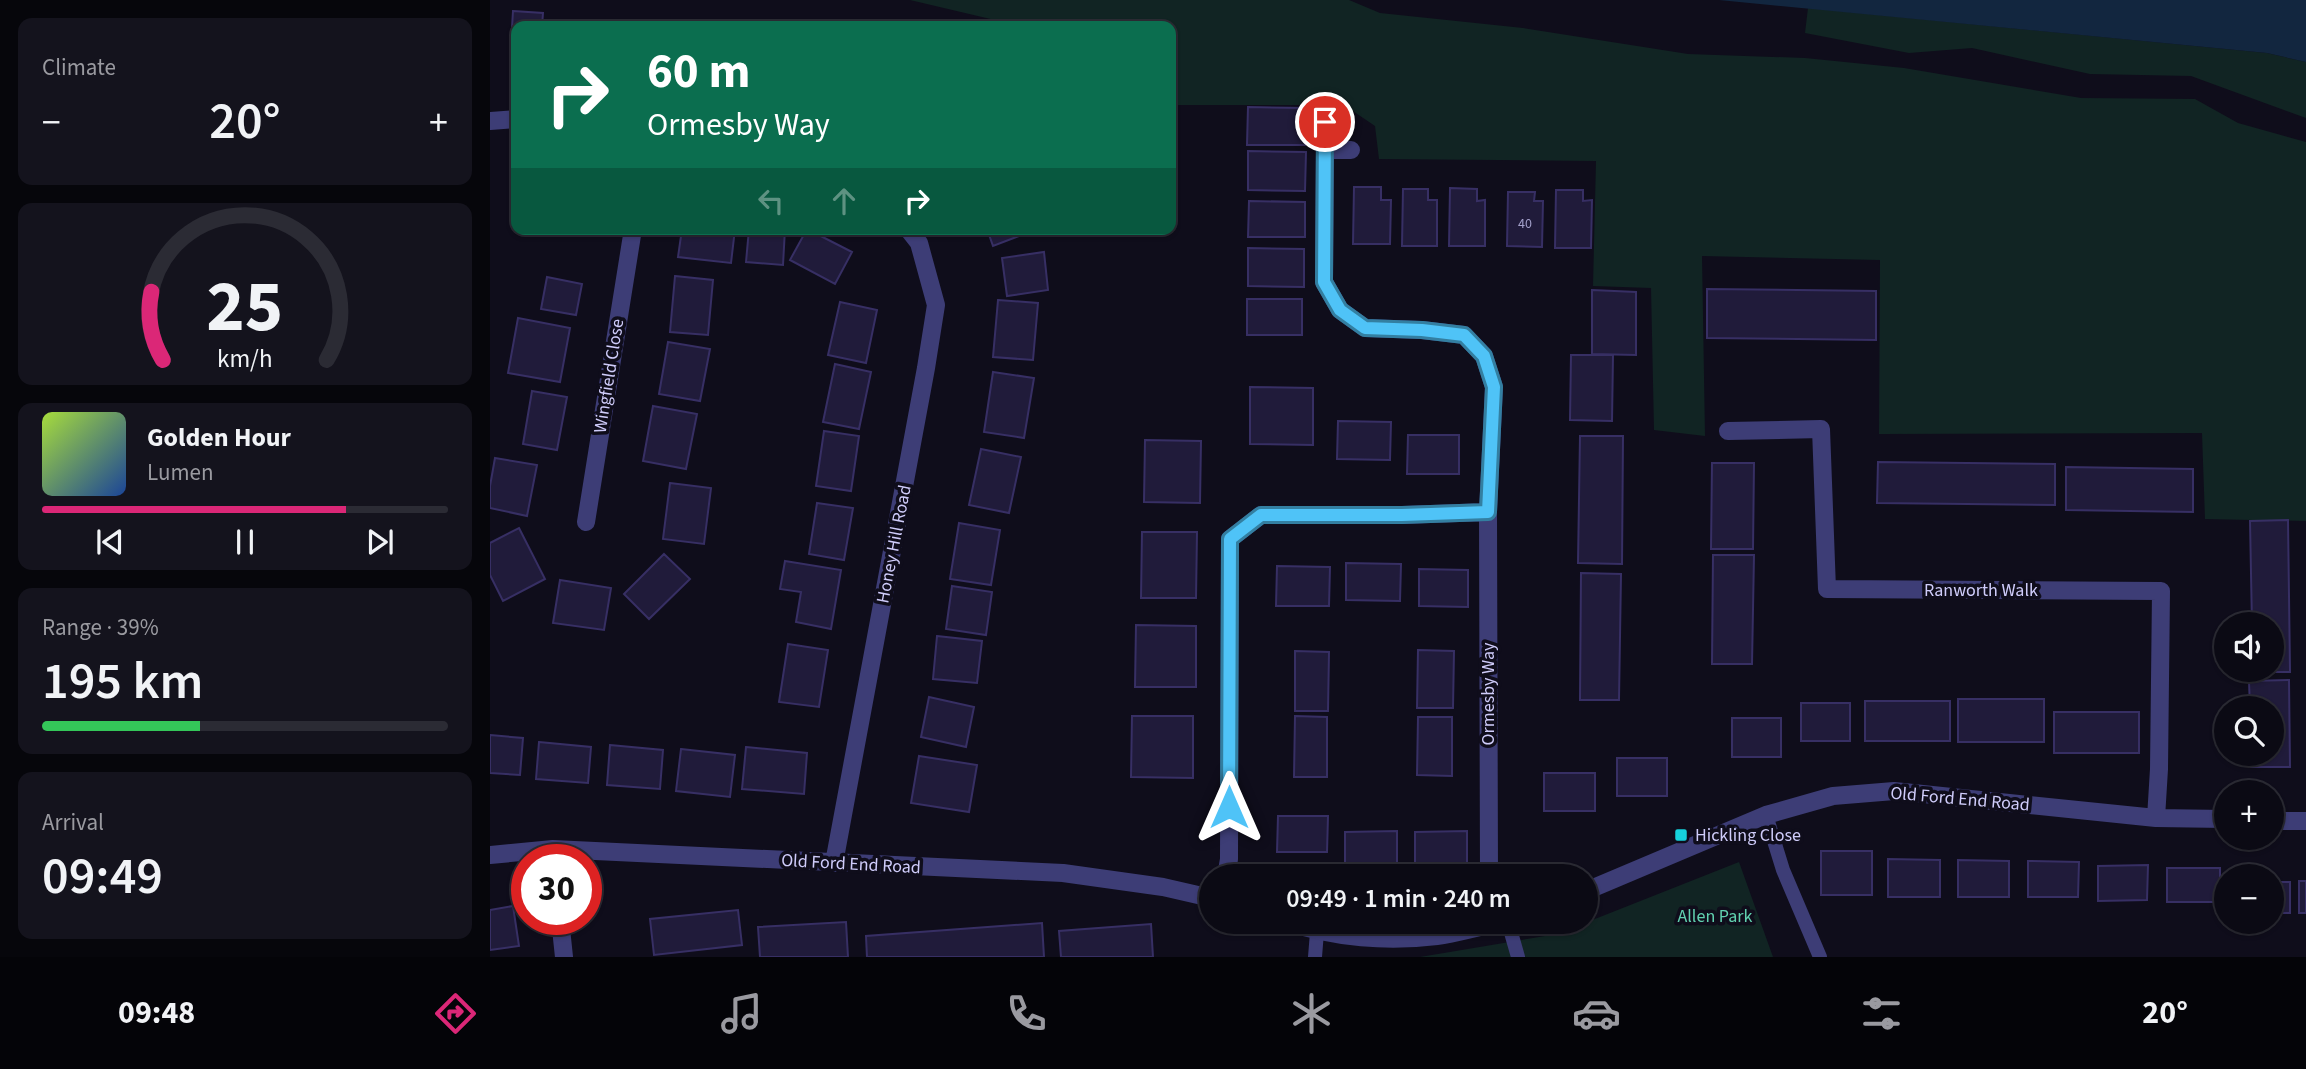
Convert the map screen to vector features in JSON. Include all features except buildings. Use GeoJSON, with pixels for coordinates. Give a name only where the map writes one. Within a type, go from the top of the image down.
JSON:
{"type":"FeatureCollection","features":[{"type":"Feature","properties":{"kind":"street"},"geometry":{"type":"LineString","coordinates":[[490,121],[511,120]]}},
{"type":"Feature","properties":{"kind":"street","name":"Ormesby Way"},"geometry":{"type":"LineString","coordinates":[[1325,122],[1324,282],[1340,310],[1365,328],[1464,335],[1484,356],[1494,387],[1488,512],[1489,864]]}},
{"type":"Feature","properties":{"kind":"street"},"geometry":{"type":"LineString","coordinates":[[1325,150],[1351,150]]}},
{"type":"Feature","properties":{"kind":"street","name":"Wingfield Close"},"geometry":{"type":"LineString","coordinates":[[586,522],[632,235]]}},
{"type":"Feature","properties":{"kind":"street","name":"Honey Hill Road"},"geometry":{"type":"LineString","coordinates":[[834,863],[936,305],[919,243],[913,235]]}},
{"type":"Feature","properties":{"kind":"street","name":"Ranworth Walk"},"geometry":{"type":"LineString","coordinates":[[1728,430],[1821,429],[1827,589],[2161,591],[2156,817]]}},
{"type":"Feature","properties":{"kind":"street"},"geometry":{"type":"LineString","coordinates":[[1227,864],[1230,539],[1261,515],[1488,512]]}},
{"type":"Feature","properties":{"kind":"street","name":"Old Ford End Road"},"geometry":{"type":"LineString","coordinates":[[1598,886],[1766,815],[1833,796],[1894,791],[2156,817],[2214,819]]}},
{"type":"Feature","properties":{"kind":"street"},"geometry":{"type":"LineString","coordinates":[[2284,821],[2306,821]]}},
{"type":"Feature","properties":{"kind":"street","name":"Old Ford End Road"},"geometry":{"type":"LineString","coordinates":[[490,855],[511,855]]}},
{"type":"Feature","properties":{"kind":"street","name":"Old Ford End Road"},"geometry":{"type":"LineString","coordinates":[[602,856],[1063,873],[1163,887],[1199,895]]}},
{"type":"Feature","properties":{"kind":"street"},"geometry":{"type":"LineString","coordinates":[[1338,934],[1379,938],[1446,934]]}},
{"type":"Feature","properties":{"kind":"street"},"geometry":{"type":"LineString","coordinates":[[562,935],[564,957]]}},
{"type":"Feature","properties":{"kind":"lane"},"geometry":{"type":"LineString","coordinates":[[1766,815],[1783,870],[1820,957]]}},
{"type":"Feature","properties":{"kind":"lane"},"geometry":{"type":"LineString","coordinates":[[1315,957],[1317,934]]}},
{"type":"Feature","properties":{"kind":"lane"},"geometry":{"type":"LineString","coordinates":[[1507,934],[1518,957]]}},
{"type":"Feature","properties":{"kind":"green space"},"geometry":{"type":"Polygon","coordinates":[[[910,0],[1349,0],[1380,13],[1523,28],[1688,54],[1805,58],[1904,68],[2081,98],[2195,99],[2238,123],[2306,142],[2306,521],[2205,519],[2202,433],[1879,434],[1880,260],[1702,256],[1705,436],[1654,430],[1651,288],[1593,286],[1596,161],[1379,159],[1375,126],[1344,105],[1176,105],[1176,21],[999,21],[910,0]]]}},
{"type":"Feature","properties":{"kind":"green space"},"geometry":{"type":"Polygon","coordinates":[[[1808,8],[2267,53],[2306,62],[2306,118],[2191,76],[2090,74],[1972,48],[1909,53],[1805,33],[1808,8]]]}},
{"type":"Feature","properties":{"kind":"green space","name":"Allen Park"},"geometry":{"type":"Polygon","coordinates":[[[1739,862],[1773,957],[1420,957],[1557,934],[1598,934],[1598,918],[1739,862]]]}},
{"type":"Feature","properties":{"kind":"water"},"geometry":{"type":"Polygon","coordinates":[[[1719,0],[2306,0],[2306,62],[2267,53],[1719,0]]]}},
{"type":"Feature","properties":{"kind":"place","name":"Hickling Close"},"geometry":{"type":"Point","coordinates":[1681,835]}},
{"type":"Feature","properties":{"kind":"route"},"geometry":{"type":"LineString","coordinates":[[1229,807],[1230,539],[1261,515],[1488,512],[1494,387],[1484,356],[1464,335],[1365,328],[1340,310],[1324,282],[1325,122]]}}]}
